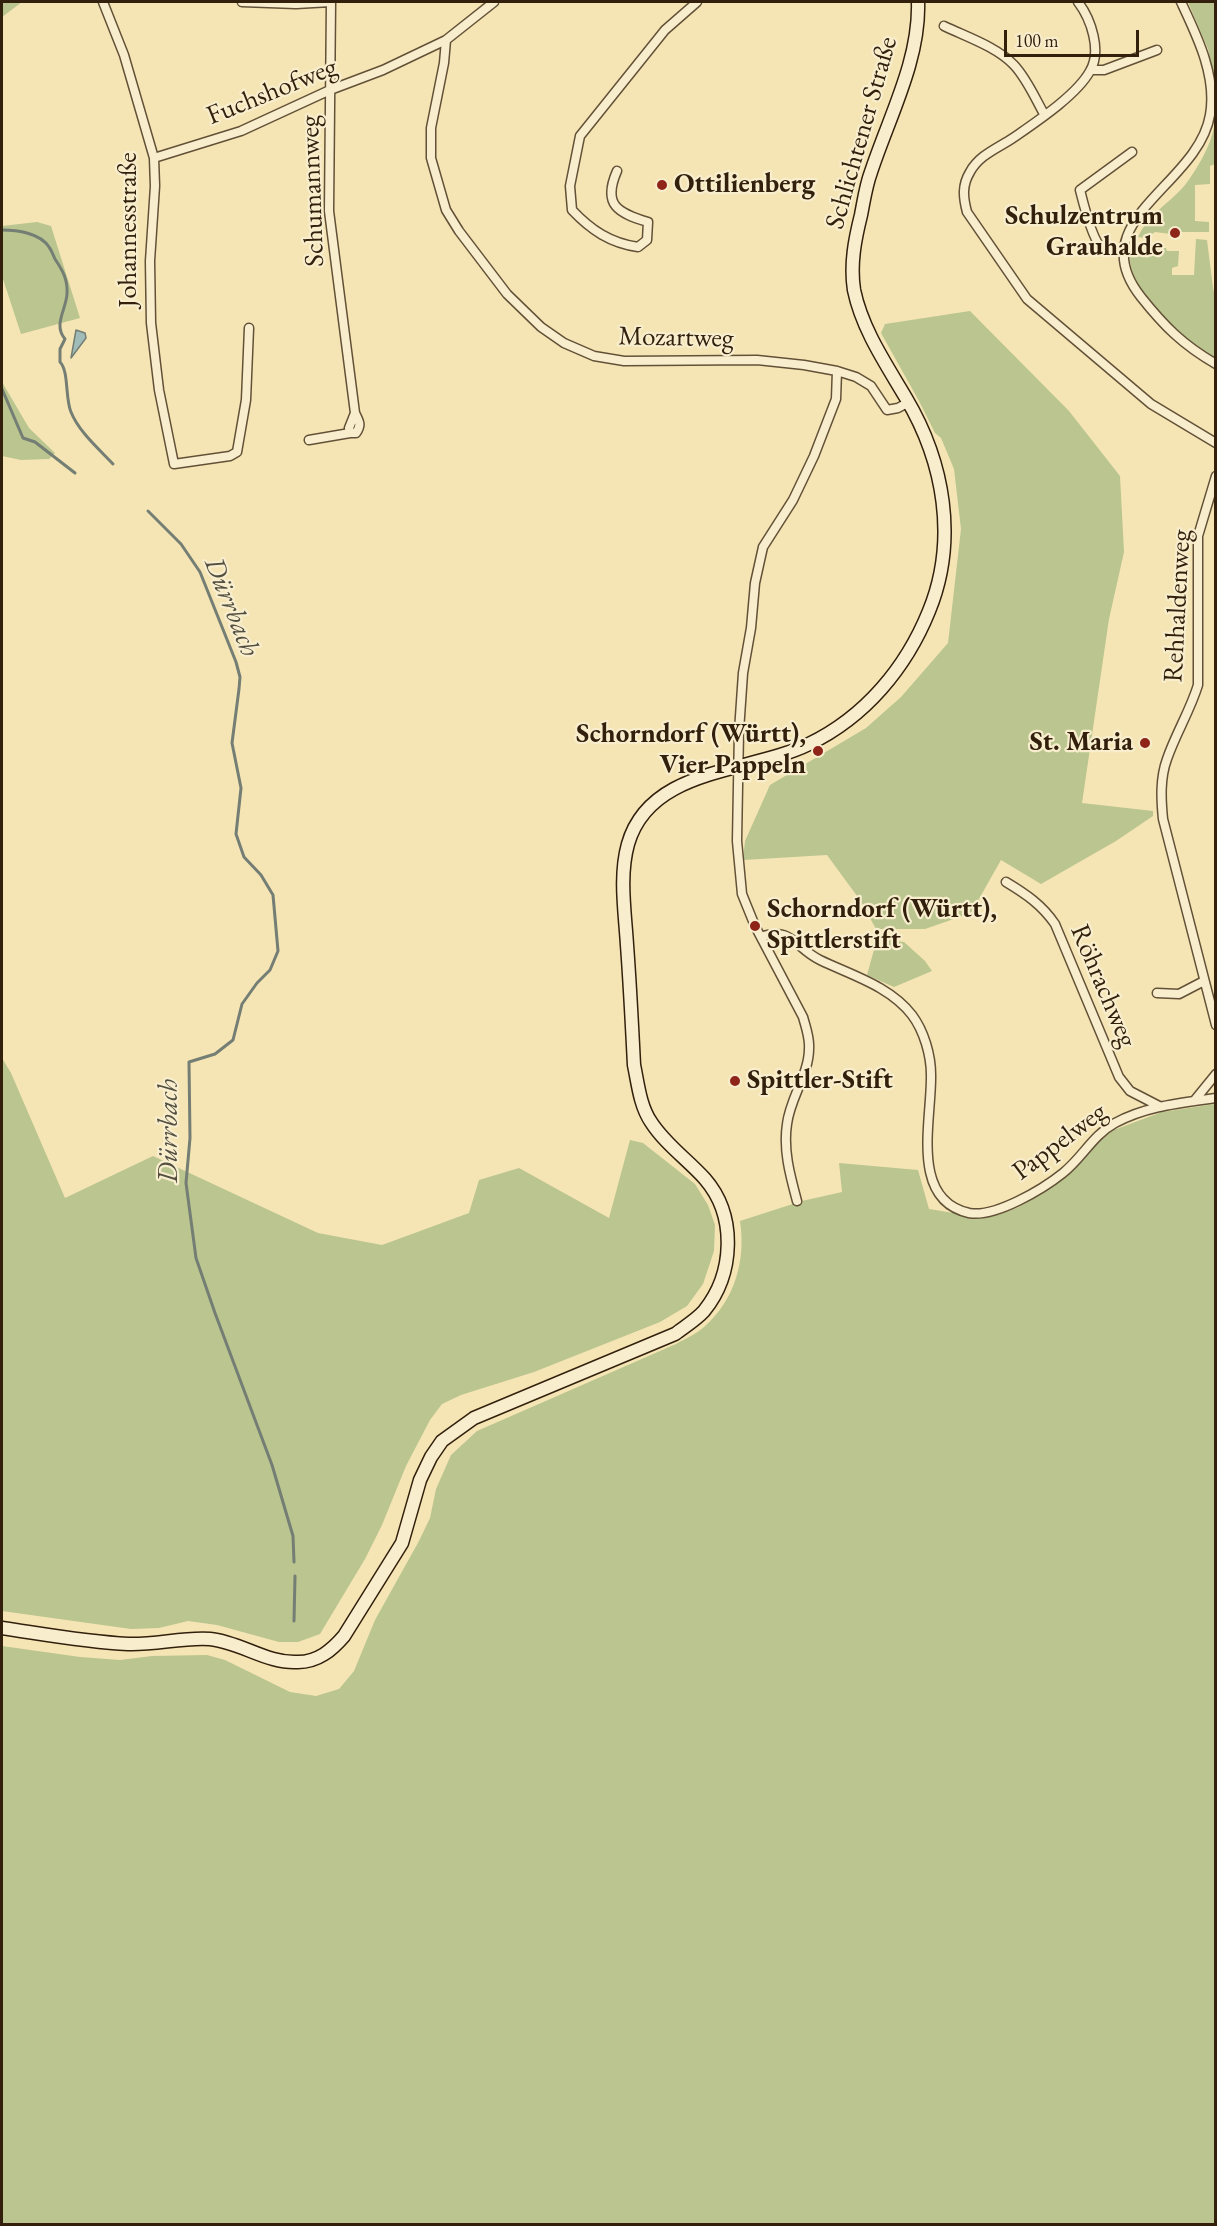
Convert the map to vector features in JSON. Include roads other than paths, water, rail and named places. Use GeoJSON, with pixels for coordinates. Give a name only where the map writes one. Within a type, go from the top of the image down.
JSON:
{"type":"FeatureCollection","features":[{"type":"Feature","properties":{"kind":"main road","name":"Schlichtener Straße"},"geometry":{"type":"LineString","coordinates":[[2,1628],[131,1644],[211,1639],[280,1661],[299,1663],[316,1659],[332,1650],[344,1636],[402,1543],[420,1480],[442,1441],[474,1418],[675,1334],[702,1313],[714,1297],[724,1275],[728,1252],[727,1225],[720,1204],[706,1181],[651,1122],[640,1096],[634,1065],[623,874],[629,842],[639,822],[659,799],[690,780],[800,748],[840,725],[872,699],[893,675],[911,648],[931,607],[943,555],[944,519],[941,483],[929,443],[909,402],[866,326],[855,292],[852,269],[855,242],[869,176],[908,68],[917,32],[918,2]]}},
{"type":"Feature","properties":{"kind":"street","name":"Johannesstraße"},"geometry":{"type":"LineString","coordinates":[[103,2],[123,55],[154,158],[150,261],[151,323],[159,390],[174,464],[230,456],[237,452]]}},
{"type":"Feature","properties":{"kind":"street"},"geometry":{"type":"LineString","coordinates":[[242,2],[331,2]]}},
{"type":"Feature","properties":{"kind":"street","name":"Schumannweg"},"geometry":{"type":"LineString","coordinates":[[309,440],[350,433],[349,428],[355,413],[329,211],[331,2]]}},
{"type":"Feature","properties":{"kind":"street","name":"Fuchshofweg"},"geometry":{"type":"LineString","coordinates":[[154,158],[241,131],[330,90],[383,70],[446,40],[494,2]]}},
{"type":"Feature","properties":{"kind":"street"},"geometry":{"type":"LineString","coordinates":[[617,171],[611,184],[610,196],[613,205],[634,218],[648,222],[647,240],[638,248],[621,245],[592,230],[572,210],[570,186],[580,136],[665,30],[697,2]]}},
{"type":"Feature","properties":{"kind":"street"},"geometry":{"type":"LineString","coordinates":[[1078,2],[1085,10],[1093,33],[1094,55],[1091,70],[1071,94],[1014,137],[980,159],[970,171],[964,184],[963,198],[967,212],[1028,299],[1151,404],[1215,443]]}},
{"type":"Feature","properties":{"kind":"street"},"geometry":{"type":"LineString","coordinates":[[1181,2],[1204,55],[1211,85],[1211,115],[1203,139],[1191,159],[1133,222],[1122,250],[1126,272],[1137,292],[1161,324],[1190,349],[1215,364]]}},
{"type":"Feature","properties":{"kind":"street"},"geometry":{"type":"LineString","coordinates":[[944,26],[994,51],[1014,64],[1044,114]]}},
{"type":"Feature","properties":{"kind":"street","name":"Mozartweg"},"geometry":{"type":"LineString","coordinates":[[446,40],[444,63],[431,128],[431,158],[446,210],[464,238],[507,294],[541,327],[564,343],[594,356],[624,361],[757,360],[804,365],[856,377],[871,386],[887,410],[898,408],[909,402]]}},
{"type":"Feature","properties":{"kind":"street"},"geometry":{"type":"LineString","coordinates":[[1091,70],[1104,70],[1156,50]]}},
{"type":"Feature","properties":{"kind":"street"},"geometry":{"type":"LineString","coordinates":[[1122,250],[1106,250],[1100,247],[1085,211],[1080,190],[1132,152]]}},
{"type":"Feature","properties":{"kind":"street"},"geometry":{"type":"LineString","coordinates":[[247,450],[237,452],[246,400],[249,328]]}},
{"type":"Feature","properties":{"kind":"street"},"geometry":{"type":"LineString","coordinates":[[797,1201],[785,1149],[788,1114],[810,1050],[808,1032],[803,1017],[761,938],[742,894],[737,841],[739,731],[743,673],[763,547],[793,500],[814,456],[836,399],[837,371]]}},
{"type":"Feature","properties":{"kind":"street","name":"Rehhaldenweg"},"geometry":{"type":"LineString","coordinates":[[1215,476],[1198,536],[1198,685],[1191,708],[1167,760],[1161,790],[1164,819],[1215,1025]]}},
{"type":"Feature","properties":{"kind":"street"},"geometry":{"type":"LineString","coordinates":[[1204,511],[1215,514]]}},
{"type":"Feature","properties":{"kind":"street","name":"Röhrachweg"},"geometry":{"type":"LineString","coordinates":[[1006,882],[1045,909],[1055,924],[1119,1077],[1130,1091],[1158,1106]]}},
{"type":"Feature","properties":{"kind":"street","name":"Pappelweg"},"geometry":{"type":"LineString","coordinates":[[761,938],[770,934],[785,934],[816,958],[889,993],[901,1002],[913,1017],[926,1044],[931,1073],[928,1159],[930,1175],[935,1190],[954,1208],[969,1213],[985,1214],[1000,1210],[1063,1173],[1104,1130],[1118,1122],[1158,1106],[1215,1098]]}},
{"type":"Feature","properties":{"kind":"street"},"geometry":{"type":"LineString","coordinates":[[1157,993],[1179,994],[1204,981]]}},
{"type":"Feature","properties":{"kind":"street"},"geometry":{"type":"LineString","coordinates":[[1194,1101],[1215,1074]]}},
{"type":"Feature","properties":{"kind":"water"},"geometry":{"type":"Polygon","coordinates":[[[76,330],[85,333],[86,338],[71,358],[76,330]]]}},
{"type":"Feature","properties":{"kind":"waterway","name":"Dürrbach"},"geometry":{"type":"LineString","coordinates":[[2,230],[21,232],[40,238],[50,248],[63,272],[67,294],[60,323],[65,339],[60,349],[60,362],[65,372],[69,406],[84,433],[113,464]]}},
{"type":"Feature","properties":{"kind":"waterway"},"geometry":{"type":"LineString","coordinates":[[2,389],[23,438],[35,442],[75,473]]}},
{"type":"Feature","properties":{"kind":"waterway","name":"Dürrbach"},"geometry":{"type":"LineString","coordinates":[[148,511],[181,544],[200,572],[236,662],[240,677],[232,743],[241,788],[236,834],[244,857],[261,875],[273,895],[278,951],[270,970],[242,1004],[233,1040],[215,1054],[189,1062],[190,1138],[186,1183],[196,1258],[272,1465],[293,1536],[294,1562]]}},
{"type":"Feature","properties":{"kind":"waterway","name":"Dürrbach"},"geometry":{"type":"LineString","coordinates":[[294,1621],[295,1576]]}},
{"type":"Feature","properties":{"kind":"place","name":"Ottilienberg"},"geometry":{"type":"Point","coordinates":[662,185]}},
{"type":"Feature","properties":{"kind":"place","name":"Schulzentrum Grauhalde"},"geometry":{"type":"Point","coordinates":[1175,233]}},
{"type":"Feature","properties":{"kind":"place","name":"St. Maria"},"geometry":{"type":"Point","coordinates":[1145,743]}},
{"type":"Feature","properties":{"kind":"place","name":"Schorndorf (Württ), Vier Pappeln"},"geometry":{"type":"Point","coordinates":[818,751]}},
{"type":"Feature","properties":{"kind":"place","name":"Schorndorf (Württ), Spittlerstift"},"geometry":{"type":"Point","coordinates":[755,926]}},
{"type":"Feature","properties":{"kind":"place","name":"Spittler-Stift"},"geometry":{"type":"Point","coordinates":[735,1081]}}]}
